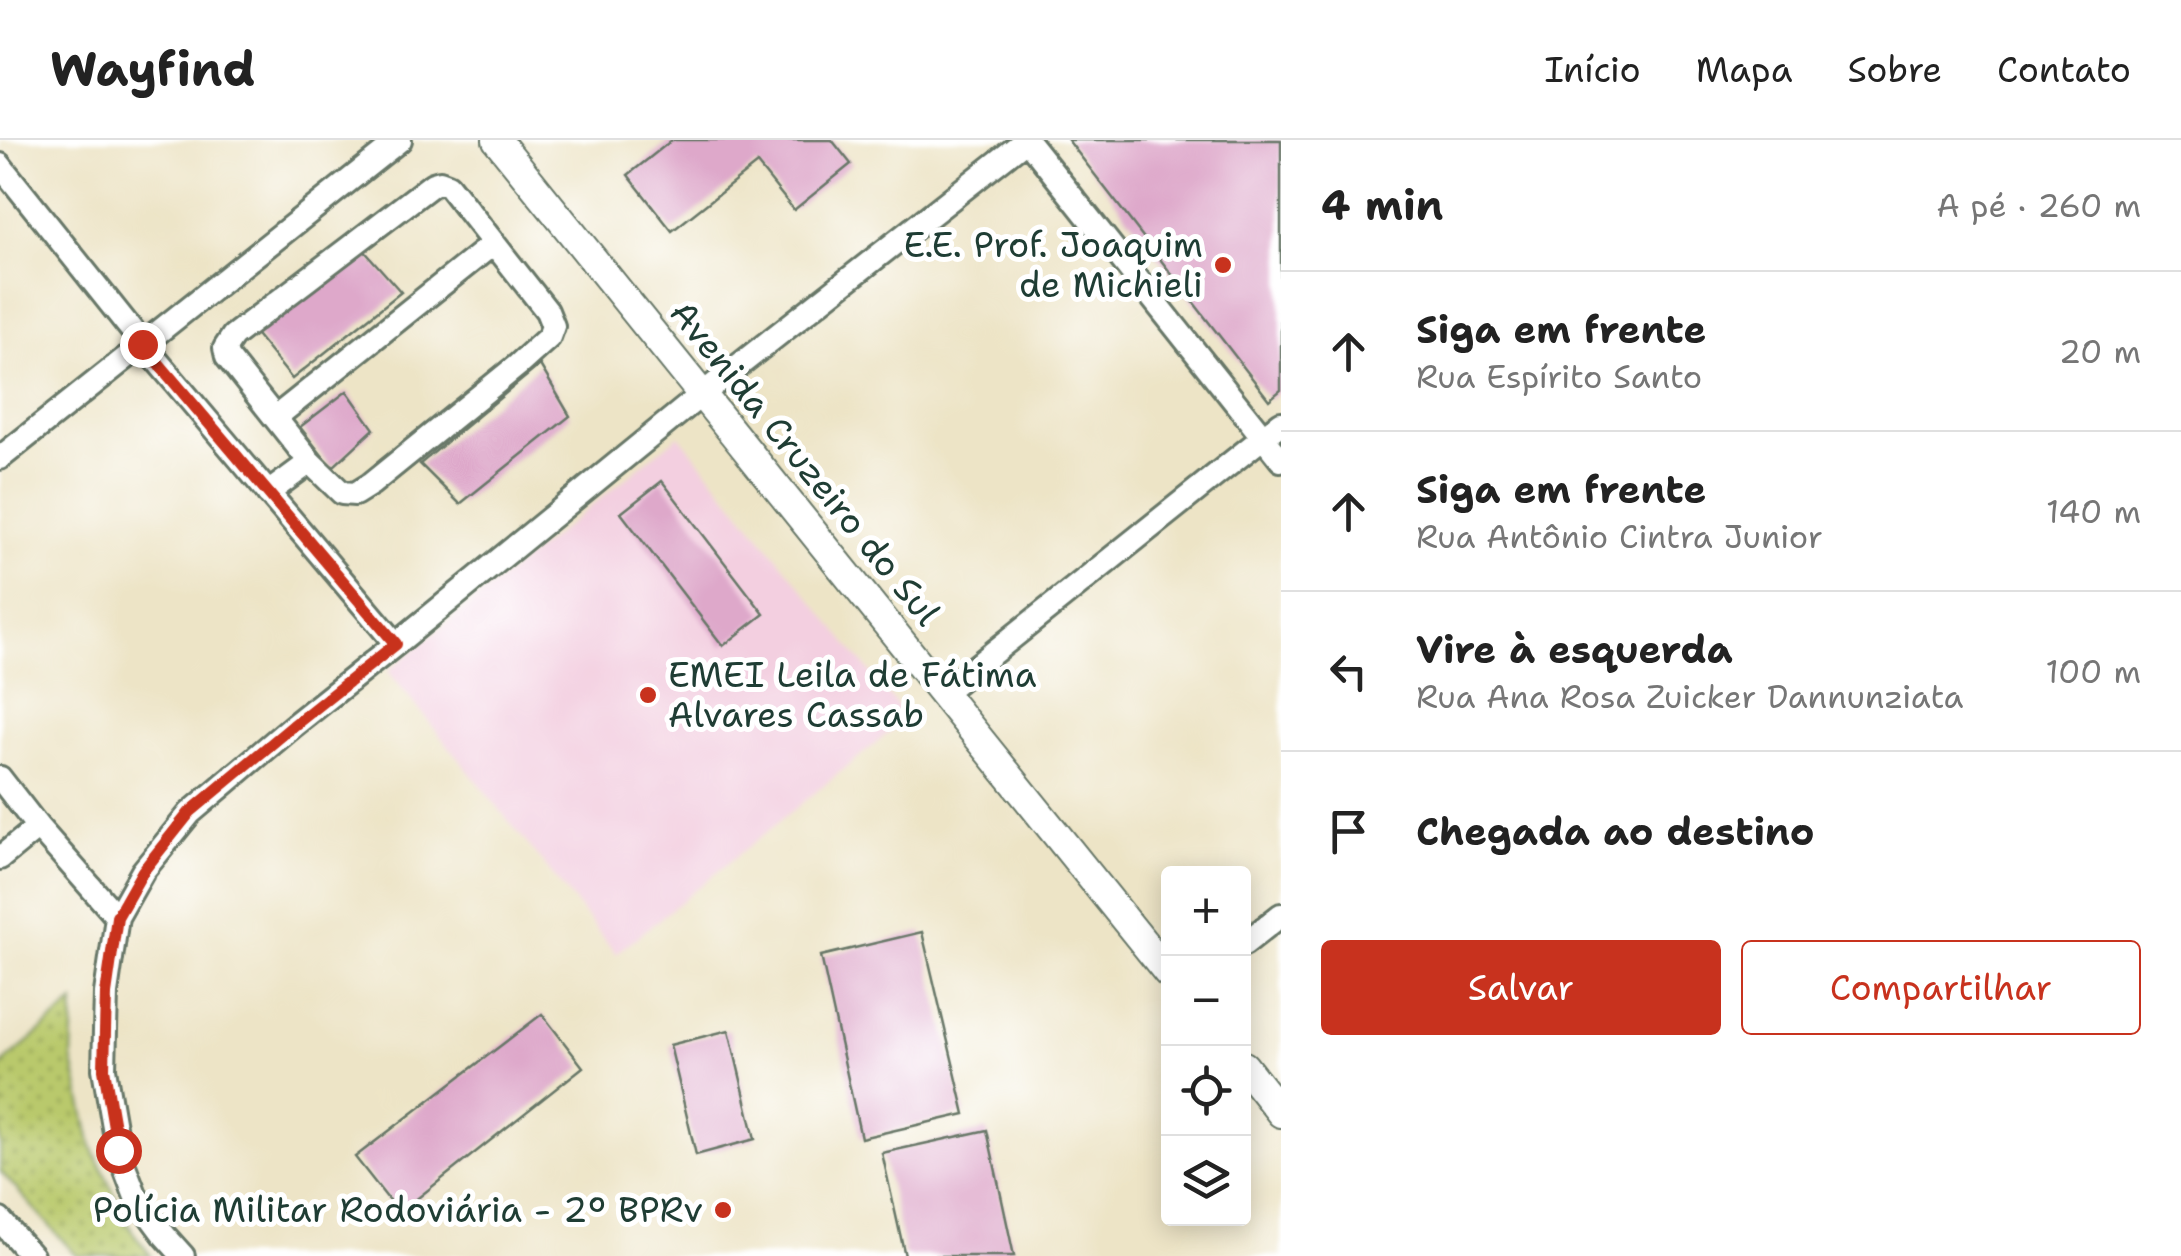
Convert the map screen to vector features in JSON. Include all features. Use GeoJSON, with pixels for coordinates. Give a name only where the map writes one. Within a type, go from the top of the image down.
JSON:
{"type":"FeatureCollection","features":[{"type":"Feature","properties":{"kind":"street"},"geometry":{"type":"LineString","coordinates":[[0,458],[400,140]]}},
{"type":"Feature","properties":{"kind":"street","name":"Avenida Cruzeiro do Sul"},"geometry":{"type":"LineString","coordinates":[[497,140],[1161,964]]}},
{"type":"Feature","properties":{"kind":"street"},"geometry":{"type":"LineString","coordinates":[[183,1256],[136,1197],[118,1150],[104,1069],[106,994],[117,917],[143,871],[190,812],[293,726],[700,395],[1027,140],[1272,430],[1281,460]]}},
{"type":"Feature","properties":{"kind":"street"},"geometry":{"type":"LineString","coordinates":[[0,164],[142,344],[396,644]]}},
{"type":"Feature","properties":{"kind":"street"},"geometry":{"type":"LineString","coordinates":[[433,184],[448,185],[547,311],[553,326],[548,338],[355,494],[342,493],[310,462],[276,417],[227,357],[226,348],[233,336],[433,184]]}},
{"type":"Feature","properties":{"kind":"street"},"geometry":{"type":"LineString","coordinates":[[276,417],[494,243]]}},
{"type":"Feature","properties":{"kind":"street"},"geometry":{"type":"LineString","coordinates":[[944,692],[1272,430]]}},
{"type":"Feature","properties":{"kind":"street"},"geometry":{"type":"LineString","coordinates":[[268,493],[310,462]]}},
{"type":"Feature","properties":{"kind":"street"},"geometry":{"type":"LineString","coordinates":[[0,778],[117,917]]}},
{"type":"Feature","properties":{"kind":"street"},"geometry":{"type":"LineString","coordinates":[[0,858],[38,827]]}},
{"type":"Feature","properties":{"kind":"street"},"geometry":{"type":"LineString","coordinates":[[1251,939],[1281,915]]}},
{"type":"Feature","properties":{"kind":"street"},"geometry":{"type":"LineString","coordinates":[[1251,1075],[1281,1113]]}},
{"type":"Feature","properties":{"kind":"street"},"geometry":{"type":"LineString","coordinates":[[0,1220],[32,1256]]}},
{"type":"Feature","properties":{"kind":"shaded area","name":"EMEI Leila de Fátima Alvares Cassab"},"geometry":{"type":"Polygon","coordinates":[[[679,435],[907,718],[616,954],[388,671],[679,435]]]}},
{"type":"Feature","properties":{"kind":"green space"},"geometry":{"type":"Polygon","coordinates":[[[74,1003],[72,1058],[92,1147],[132,1231],[151,1256],[77,1256],[0,1171],[0,1066],[74,1003]]]}},
{"type":"Feature","properties":{"kind":"building"},"geometry":{"type":"Polygon","coordinates":[[[672,140],[832,140],[851,164],[794,210],[757,164],[672,231],[628,175],[672,140]]]}},
{"type":"Feature","properties":{"kind":"building","name":"E.E. Prof. Joaquim de Michieli"},"geometry":{"type":"Polygon","coordinates":[[[1068,140],[1281,140],[1281,390],[1269,400],[1068,140]]]}},
{"type":"Feature","properties":{"kind":"building"},"geometry":{"type":"Polygon","coordinates":[[[361,247],[401,292],[292,379],[253,331],[361,247]]]}},
{"type":"Feature","properties":{"kind":"building"},"geometry":{"type":"Polygon","coordinates":[[[540,365],[570,416],[460,504],[420,464],[540,365]]]}},
{"type":"Feature","properties":{"kind":"building"},"geometry":{"type":"Polygon","coordinates":[[[347,391],[374,429],[332,468],[300,427],[347,391]]]}},
{"type":"Feature","properties":{"kind":"building"},"geometry":{"type":"Polygon","coordinates":[[[662,481],[764,614],[723,646],[621,513],[662,481]]]}},
{"type":"Feature","properties":{"kind":"building"},"geometry":{"type":"Polygon","coordinates":[[[922,932],[965,1114],[861,1138],[821,956],[922,932]]]}},
{"type":"Feature","properties":{"kind":"building"},"geometry":{"type":"Polygon","coordinates":[[[542,1014],[583,1067],[399,1213],[355,1157],[542,1014]]]}},
{"type":"Feature","properties":{"kind":"building"},"geometry":{"type":"Polygon","coordinates":[[[729,1030],[755,1139],[696,1155],[670,1045],[729,1030]]]}},
{"type":"Feature","properties":{"kind":"building"},"geometry":{"type":"Polygon","coordinates":[[[987,1130],[1014,1256],[905,1256],[882,1153],[987,1130]]]}},
{"type":"Feature","properties":{"kind":"place","name":"E.E. Prof. Joaquim de Michieli"},"geometry":{"type":"Point","coordinates":[1223,265]}},
{"type":"Feature","properties":{"kind":"place","name":"EMEI Leila de Fátima Alvares Cassab"},"geometry":{"type":"Point","coordinates":[648,695]}},
{"type":"Feature","properties":{"kind":"place","name":"Polícia Militar Rodoviária - 2º BPRv"},"geometry":{"type":"Point","coordinates":[723,1210]}},
{"type":"Feature","properties":{"kind":"route"},"geometry":{"type":"LineString","coordinates":[[118,1150],[104,1069],[106,994],[117,917],[143,871],[190,812],[396,644],[142,344]]}}]}
